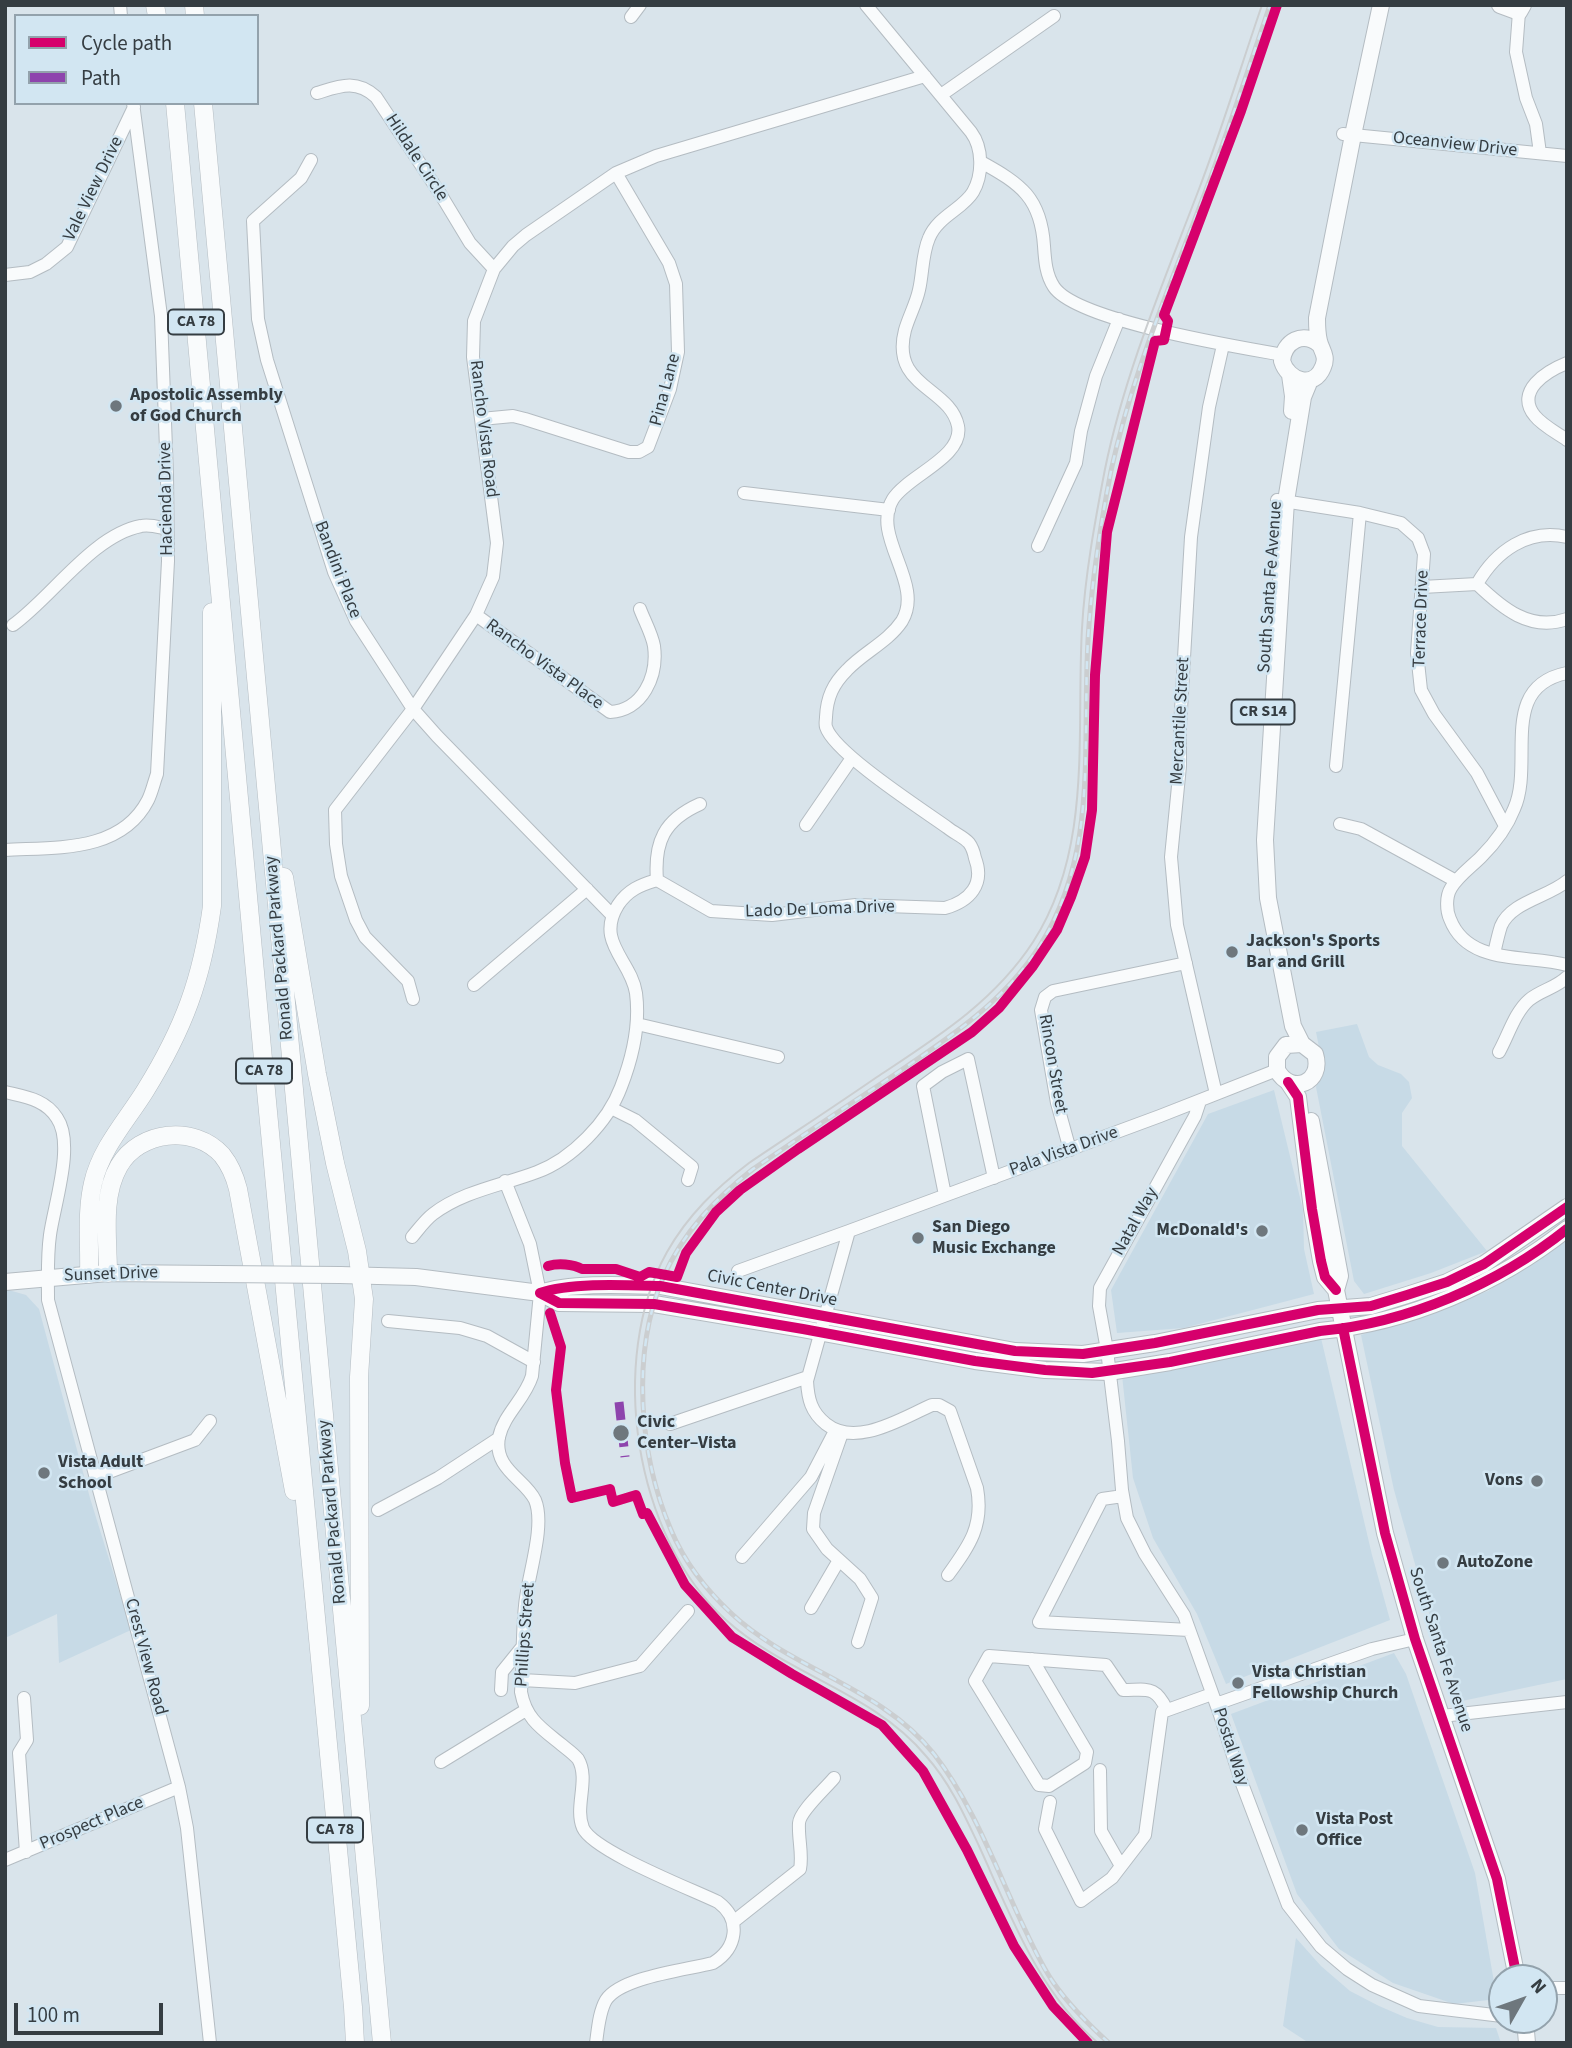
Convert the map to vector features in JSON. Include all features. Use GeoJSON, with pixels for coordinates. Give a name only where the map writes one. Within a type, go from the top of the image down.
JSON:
{"type":"FeatureCollection","features":[{"type":"Feature","properties":{"kind":"highway","name":"Ronald Packard Parkway"},"geometry":{"type":"LineString","coordinates":[[202,105],[382,2043]]}},
{"type":"Feature","properties":{"kind":"highway","name":"Ronald Packard Parkway"},"geometry":{"type":"LineString","coordinates":[[175,109],[355,2043]]}},
{"type":"Feature","properties":{"kind":"highway"},"geometry":{"type":"LineString","coordinates":[[89,1274],[90,1204],[100,1163],[108,1145],[168,1053],[195,989],[207,943],[212,906],[213,524]]}},
{"type":"Feature","properties":{"kind":"highway"},"geometry":{"type":"LineString","coordinates":[[260,723],[317,1074],[357,1251],[364,1299],[359,1377],[361,1682],[357,1772]]}},
{"type":"Feature","properties":{"kind":"highway"},"geometry":{"type":"LineString","coordinates":[[108,1273],[109,1192],[119,1166],[130,1151],[153,1138],[179,1135],[195,1138],[220,1154],[234,1176],[238,1189],[278,1398],[315,1618]]}},
{"type":"Feature","properties":{"kind":"main road","name":"South Santa Fe Avenue"},"geometry":{"type":"LineString","coordinates":[[1336,1290],[1325,1277],[1312,1209],[1298,1097],[1277,1070],[1277,1057],[1285,1035],[1263,925],[1256,852],[1281,500],[1293,389],[1290,375],[1284,369],[1283,355],[1288,345],[1300,338],[1309,322],[1373,5]]}},
{"type":"Feature","properties":{"kind":"main road","name":"South Santa Fe Avenue"},"geometry":{"type":"LineString","coordinates":[[1381,5],[1348,134],[1317,318],[1319,344],[1323,350],[1325,365],[1317,377],[1310,380],[1303,397],[1281,500],[1264,861],[1272,923],[1293,1026],[1301,1044],[1311,1050],[1317,1062],[1316,1071],[1307,1082],[1307,1098],[1340,1276],[1336,1290],[1339,1308],[1385,1533],[1415,1640],[1497,1880],[1514,1964]]}},
{"type":"Feature","properties":{"kind":"main road"},"geometry":{"type":"LineString","coordinates":[[1500,5],[1521,9]]}},
{"type":"Feature","properties":{"kind":"main road"},"geometry":{"type":"LineString","coordinates":[[1300,338],[1313,339],[1319,344]]}},
{"type":"Feature","properties":{"kind":"main road"},"geometry":{"type":"LineString","coordinates":[[1290,375],[1296,380],[1310,380]]}},
{"type":"Feature","properties":{"kind":"main road"},"geometry":{"type":"LineString","coordinates":[[1282,1048],[1301,1044]]}},
{"type":"Feature","properties":{"kind":"main road"},"geometry":{"type":"LineString","coordinates":[[1289,1083],[1307,1082]]}},
{"type":"Feature","properties":{"kind":"main road","name":"Civic Center Drive"},"geometry":{"type":"LineString","coordinates":[[217,1274],[420,1278],[540,1293],[559,1303],[654,1304],[1015,1351],[1083,1354],[1155,1343],[1318,1310],[1371,1306],[1407,1296],[1484,1264],[1567,1207]]}},
{"type":"Feature","properties":{"kind":"main road","name":"Civic Center Drive"},"geometry":{"type":"LineString","coordinates":[[822,1325],[975,1361],[1045,1370],[1109,1372],[1343,1328],[1451,1298],[1524,1260],[1567,1229]]}},
{"type":"Feature","properties":{"kind":"main road","name":"Sunset Drive"},"geometry":{"type":"LineString","coordinates":[[5,1282],[108,1273],[217,1274]]}},
{"type":"Feature","properties":{"kind":"street"},"geometry":{"type":"LineString","coordinates":[[631,16],[640,5]]}},
{"type":"Feature","properties":{"kind":"street"},"geometry":{"type":"LineString","coordinates":[[744,492],[889,510],[893,499],[901,490],[937,462],[957,439],[958,428],[954,416],[913,375],[905,361],[903,344],[918,295],[928,239],[938,223],[972,193],[981,162],[976,138],[866,5]]}},
{"type":"Feature","properties":{"kind":"street"},"geometry":{"type":"LineString","coordinates":[[1521,9],[1516,52],[1526,98],[1536,124],[1540,153]]}},
{"type":"Feature","properties":{"kind":"street"},"geometry":{"type":"LineString","coordinates":[[941,95],[1054,16]]}},
{"type":"Feature","properties":{"kind":"street","name":"Rancho Vista Road"},"geometry":{"type":"LineString","coordinates":[[413,999],[408,981],[365,937],[356,920],[341,876],[335,810],[413,709],[476,615],[494,577],[497,543],[473,356],[473,335],[484,293],[494,270],[526,235],[616,173],[656,156],[925,76]]}},
{"type":"Feature","properties":{"kind":"street","name":"Hildale Circle"},"geometry":{"type":"LineString","coordinates":[[317,93],[339,86],[354,85],[367,89],[376,97],[470,243],[494,270]]}},
{"type":"Feature","properties":{"kind":"street","name":"Vale View Drive"},"geometry":{"type":"LineString","coordinates":[[5,275],[30,272],[46,264],[67,247],[133,105]]}},
{"type":"Feature","properties":{"kind":"street","name":"Hacienda Drive"},"geometry":{"type":"LineString","coordinates":[[5,850],[88,845],[103,840],[133,819],[148,800],[157,774],[167,529],[161,316],[133,105]]}},
{"type":"Feature","properties":{"kind":"street","name":"Oceanview Drive"},"geometry":{"type":"LineString","coordinates":[[1348,134],[1567,156]]}},
{"type":"Feature","properties":{"kind":"street","name":"Bandini Place"},"geometry":{"type":"LineString","coordinates":[[311,160],[301,178],[253,221],[258,319],[267,360],[334,572],[356,621],[413,709],[612,915]]}},
{"type":"Feature","properties":{"kind":"street"},"geometry":{"type":"LineString","coordinates":[[981,162],[1009,177],[1031,198],[1043,229],[1045,266],[1055,288],[1071,303],[1119,319],[1223,345],[1283,355]]}},
{"type":"Feature","properties":{"kind":"street","name":"Pina Lane"},"geometry":{"type":"LineString","coordinates":[[481,419],[513,416],[629,452],[639,452],[648,447],[664,407],[678,352],[676,284],[669,263],[616,173]]}},
{"type":"Feature","properties":{"kind":"street"},"geometry":{"type":"LineString","coordinates":[[1038,546],[1076,463],[1096,376],[1119,319]]}},
{"type":"Feature","properties":{"kind":"street","name":"Mercantile Street"},"geometry":{"type":"LineString","coordinates":[[1216,1094],[1177,925],[1171,857],[1180,766],[1180,722],[1191,537],[1209,407],[1223,345]]}},
{"type":"Feature","properties":{"kind":"street"},"geometry":{"type":"LineString","coordinates":[[1567,363],[1554,368],[1536,381],[1529,393],[1528,405],[1535,416],[1567,440]]}},
{"type":"Feature","properties":{"kind":"street","name":"Terrace Drive"},"geometry":{"type":"LineString","coordinates":[[1281,500],[1360,513],[1401,523],[1418,538],[1424,554],[1418,653],[1422,690],[1434,714],[1477,773],[1505,826]]}},
{"type":"Feature","properties":{"kind":"street","name":"Lado De Loma Drive"},"geometry":{"type":"LineString","coordinates":[[657,880],[711,911],[772,915],[856,905],[945,908],[958,904],[971,895],[979,871],[970,844],[846,754],[826,727],[826,703],[837,680],[856,660],[892,635],[909,604],[891,540],[889,510]]}},
{"type":"Feature","properties":{"kind":"street"},"geometry":{"type":"LineString","coordinates":[[1336,766],[1360,513]]}},
{"type":"Feature","properties":{"kind":"street"},"geometry":{"type":"LineString","coordinates":[[13,625],[29,614],[115,534],[151,525],[167,529]]}},
{"type":"Feature","properties":{"kind":"street"},"geometry":{"type":"LineString","coordinates":[[1477,584],[1490,565],[1534,535],[1548,533],[1567,537]]}},
{"type":"Feature","properties":{"kind":"street"},"geometry":{"type":"LineString","coordinates":[[1422,587],[1477,584],[1500,607],[1520,618],[1555,623],[1567,619]]}},
{"type":"Feature","properties":{"kind":"street","name":"Rancho Vista Place"},"geometry":{"type":"LineString","coordinates":[[476,615],[610,712],[621,712],[639,701],[648,688],[654,667],[654,644],[640,609]]}},
{"type":"Feature","properties":{"kind":"street"},"geometry":{"type":"LineString","coordinates":[[1567,673],[1547,679],[1526,702],[1522,715],[1520,790],[1515,808],[1482,856],[1449,890],[1447,901],[1448,917],[1459,938],[1470,947],[1494,954],[1567,965]]}},
{"type":"Feature","properties":{"kind":"street"},"geometry":{"type":"LineString","coordinates":[[806,825],[852,758]]}},
{"type":"Feature","properties":{"kind":"street"},"geometry":{"type":"LineString","coordinates":[[412,1237],[433,1214],[453,1203],[560,1160],[611,1108],[627,1072],[637,1024],[635,991],[612,939],[609,923],[624,897],[636,887],[657,880],[658,845],[667,828],[683,811],[700,804]]}},
{"type":"Feature","properties":{"kind":"street"},"geometry":{"type":"LineString","coordinates":[[1340,824],[1361,829],[1456,881]]}},
{"type":"Feature","properties":{"kind":"street"},"geometry":{"type":"LineString","coordinates":[[1494,954],[1501,926],[1508,915],[1567,881]]}},
{"type":"Feature","properties":{"kind":"street"},"geometry":{"type":"LineString","coordinates":[[474,985],[587,889]]}},
{"type":"Feature","properties":{"kind":"street","name":"Rincon Street"},"geometry":{"type":"LineString","coordinates":[[1070,1150],[1046,1049],[1041,1010],[1045,997],[1053,991],[1186,963]]}},
{"type":"Feature","properties":{"kind":"street"},"geometry":{"type":"LineString","coordinates":[[1499,1052],[1521,1010],[1530,999],[1561,984],[1567,977]]}},
{"type":"Feature","properties":{"kind":"street"},"geometry":{"type":"LineString","coordinates":[[637,1024],[778,1057]]}},
{"type":"Feature","properties":{"kind":"street"},"geometry":{"type":"LineString","coordinates":[[945,1195],[923,1086],[942,1072],[968,1059],[993,1178]]}},
{"type":"Feature","properties":{"kind":"street","name":"Pala Vista Drive"},"geometry":{"type":"LineString","coordinates":[[738,1271],[1070,1150],[1277,1070]]}},
{"type":"Feature","properties":{"kind":"street","name":"Crest View Road"},"geometry":{"type":"LineString","coordinates":[[5,1092],[43,1103],[58,1118],[64,1136],[63,1160],[50,1236],[48,1300],[179,1787],[187,1828],[210,2043]]}},
{"type":"Feature","properties":{"kind":"street","name":"Natal Way"},"geometry":{"type":"LineString","coordinates":[[1107,1350],[1099,1306],[1100,1288],[1195,1116],[1200,1101]]}},
{"type":"Feature","properties":{"kind":"street"},"geometry":{"type":"LineString","coordinates":[[611,1108],[652,1132],[692,1167],[688,1180]]}},
{"type":"Feature","properties":{"kind":"street"},"geometry":{"type":"LineString","coordinates":[[378,1510],[438,1478],[499,1438],[506,1419],[529,1384],[534,1362],[540,1293],[530,1244],[505,1181]]}},
{"type":"Feature","properties":{"kind":"street"},"geometry":{"type":"LineString","coordinates":[[849,1231],[808,1377],[810,1405],[817,1415],[838,1432],[872,1430],[932,1405],[939,1405],[950,1411],[979,1501],[977,1528],[966,1550],[948,1575]]}},
{"type":"Feature","properties":{"kind":"street"},"geometry":{"type":"LineString","coordinates":[[388,1321],[460,1328],[487,1336],[534,1362]]}},
{"type":"Feature","properties":{"kind":"street","name":"Postal Way"},"geometry":{"type":"LineString","coordinates":[[1107,1350],[1123,1496],[1128,1517],[1145,1554],[1184,1615],[1277,1882],[1288,1905],[1321,1947],[1347,1969],[1372,1985],[1419,2006],[1488,2014]]}},
{"type":"Feature","properties":{"kind":"street"},"geometry":{"type":"LineString","coordinates":[[670,1424],[808,1377]]}},
{"type":"Feature","properties":{"kind":"street"},"geometry":{"type":"LineString","coordinates":[[96,1478],[195,1440],[210,1421]]}},
{"type":"Feature","properties":{"kind":"street"},"geometry":{"type":"LineString","coordinates":[[742,1557],[811,1477],[838,1432]]}},
{"type":"Feature","properties":{"kind":"street"},"geometry":{"type":"LineString","coordinates":[[838,1432],[814,1513],[813,1529],[827,1549],[860,1580],[872,1598],[858,1642]]}},
{"type":"Feature","properties":{"kind":"street","name":"Phillips Street"},"geometry":{"type":"LineString","coordinates":[[499,1438],[499,1451],[506,1468],[535,1500],[537,1545],[525,1605],[521,1692],[526,1710],[539,1727],[578,1759],[581,1770],[580,1819],[583,1829],[589,1837],[616,1854],[718,1902],[727,1910],[733,1922]]}},
{"type":"Feature","properties":{"kind":"street"},"geometry":{"type":"LineString","coordinates":[[1123,1496],[1102,1499],[1039,1622],[1189,1630]]}},
{"type":"Feature","properties":{"kind":"street"},"geometry":{"type":"LineString","coordinates":[[811,1608],[839,1560]]}},
{"type":"Feature","properties":{"kind":"street"},"geometry":{"type":"LineString","coordinates":[[522,1680],[575,1683],[640,1666],[688,1611]]}},
{"type":"Feature","properties":{"kind":"street"},"geometry":{"type":"LineString","coordinates":[[1050,1802],[1045,1829],[1081,1901],[1112,1878],[1145,1835],[1161,1712],[1214,1699],[1373,1649],[1415,1640]]}},
{"type":"Feature","properties":{"kind":"street"},"geometry":{"type":"LineString","coordinates":[[501,1690],[502,1672],[523,1646]]}},
{"type":"Feature","properties":{"kind":"street"},"geometry":{"type":"LineString","coordinates":[[1032,1659],[1087,1752],[1084,1763],[1049,1786],[1039,1785],[975,1681],[989,1656],[1032,1659],[1106,1665],[1122,1690],[1152,1689],[1160,1695],[1167,1710]]}},
{"type":"Feature","properties":{"kind":"street"},"geometry":{"type":"LineString","coordinates":[[24,1698],[27,1740],[19,1753],[26,1852]]}},
{"type":"Feature","properties":{"kind":"street"},"geometry":{"type":"LineString","coordinates":[[1442,1716],[1567,1702]]}},
{"type":"Feature","properties":{"kind":"street"},"geometry":{"type":"LineString","coordinates":[[441,1762],[526,1710]]}},
{"type":"Feature","properties":{"kind":"street"},"geometry":{"type":"LineString","coordinates":[[1100,1770],[1101,1831],[1121,1866]]}},
{"type":"Feature","properties":{"kind":"street"},"geometry":{"type":"LineString","coordinates":[[596,2043],[606,2000],[616,1990],[630,1983],[713,1964],[724,1956],[732,1945],[733,1922],[800,1869],[802,1861],[799,1820],[807,1807],[834,1778]]}},
{"type":"Feature","properties":{"kind":"street","name":"Prospect Place"},"geometry":{"type":"LineString","coordinates":[[5,1860],[179,1787]]}},
{"type":"Feature","properties":{"kind":"shaded area"},"geometry":{"type":"Polygon","coordinates":[[[1357,1024],[1369,1057],[1378,1065],[1401,1074],[1409,1082],[1412,1098],[1402,1113],[1402,1146],[1487,1251],[1431,1273],[1364,1294],[1354,1281],[1316,1087],[1321,1057],[1316,1032],[1357,1024]]]}},
{"type":"Feature","properties":{"kind":"shaded area"},"geometry":{"type":"Polygon","coordinates":[[[1274,1090],[1303,1210],[1304,1249],[1314,1294],[1184,1328],[1117,1333],[1111,1290],[1208,1114],[1274,1090]]]}},
{"type":"Feature","properties":{"kind":"shaded area"},"geometry":{"type":"Polygon","coordinates":[[[1567,1238],[1567,1679],[1462,1701],[1430,1617],[1394,1490],[1361,1335],[1488,1291],[1567,1238]]]}},
{"type":"Feature","properties":{"kind":"shaded area","name":"Vista Adult School"},"geometry":{"type":"Polygon","coordinates":[[[5,1289],[26,1295],[39,1309],[90,1498],[131,1630],[59,1663],[57,1614],[5,1638],[5,1289]]]}},
{"type":"Feature","properties":{"kind":"shaded area"},"geometry":{"type":"Polygon","coordinates":[[[1321,1338],[1390,1620],[1226,1684],[1197,1614],[1153,1538],[1133,1478],[1122,1375],[1321,1338]]]}},
{"type":"Feature","properties":{"kind":"shaded area"},"geometry":{"type":"Polygon","coordinates":[[[1394,1653],[1406,1674],[1475,1873],[1491,1964],[1488,1964],[1488,2000],[1454,2004],[1393,1983],[1339,1949],[1297,1894],[1231,1714],[1394,1653]]]}},
{"type":"Feature","properties":{"kind":"shaded area"},"geometry":{"type":"Polygon","coordinates":[[[1296,1938],[1321,1966],[1350,1991],[1379,2006],[1438,2027],[1488,2028],[1488,2034],[1498,2034],[1501,2043],[1309,2043],[1283,2026],[1296,1938]]]}},
{"type":"Feature","properties":{"kind":"tram line"},"geometry":{"type":"LineString","coordinates":[[1098,2043],[1077,2022],[1042,1976],[962,1811],[926,1756],[905,1734],[881,1715],[750,1639],[726,1620],[695,1585],[670,1543],[651,1496],[640,1445],[635,1394],[638,1343],[649,1295],[667,1252],[684,1226],[704,1203],[749,1163],[921,1048],[982,1001],[1018,963],[1033,942],[1052,906],[1065,869],[1073,830],[1078,790],[1085,588],[1113,433],[1146,327],[1207,166],[1262,5]]}},
{"type":"Feature","properties":{"kind":"railway"},"geometry":{"type":"LineString","coordinates":[[1109,2043],[1072,2007],[1048,1975],[971,1813],[934,1754],[913,1731],[889,1712],[756,1633],[723,1605],[689,1564],[671,1530],[652,1470],[646,1437],[643,1371],[646,1338],[663,1278],[680,1246],[701,1218],[753,1169],[926,1053],[988,1006],[1039,947],[1059,909],[1072,870],[1080,831],[1086,749],[1089,625],[1111,471],[1141,364],[1239,98],[1270,5]]}},
{"type":"Feature","properties":{"kind":"marked path"},"geometry":{"type":"LineString","coordinates":[[619,1402],[625,1457]]}},
{"type":"Feature","properties":{"kind":"cycle path"},"geometry":{"type":"LineString","coordinates":[[548,1266],[565,1264],[582,1269],[616,1269],[640,1277],[649,1272],[677,1277],[686,1253],[716,1212],[740,1190],[972,1032],[999,1008],[1033,966],[1057,930],[1085,857],[1092,810],[1095,675],[1107,532],[1155,341],[1164,340],[1168,321],[1164,315],[1241,111],[1277,5]]}},
{"type":"Feature","properties":{"kind":"cycle path"},"geometry":{"type":"LineString","coordinates":[[1288,1082],[1298,1097],[1321,1261],[1325,1277],[1336,1290]]}},
{"type":"Feature","properties":{"kind":"cycle path"},"geometry":{"type":"LineString","coordinates":[[540,1293],[583,1286],[660,1286],[1015,1351],[1083,1354],[1155,1343],[1318,1310],[1371,1306],[1447,1282],[1484,1264],[1567,1207]]}},
{"type":"Feature","properties":{"kind":"cycle path"},"geometry":{"type":"LineString","coordinates":[[540,1293],[559,1303],[654,1304],[975,1361],[1092,1373],[1170,1362],[1320,1331],[1353,1327],[1419,1310],[1451,1298],[1512,1267],[1567,1229]]}},
{"type":"Feature","properties":{"kind":"cycle path"},"geometry":{"type":"LineString","coordinates":[[550,1313],[561,1347],[556,1390],[572,1498],[610,1489],[613,1502],[636,1495],[643,1514],[647,1513],[685,1585],[732,1637],[882,1725],[923,1771],[967,1850],[1014,1946],[1053,2006],[1088,2043]]}},
{"type":"Feature","properties":{"kind":"cycle path"},"geometry":{"type":"LineString","coordinates":[[1343,1328],[1385,1533],[1415,1639],[1497,1879],[1514,1964]]}},
{"type":"Feature","properties":{"kind":"place","name":"Apostolic Assembly of God Church"},"geometry":{"type":"Point","coordinates":[116,406]}},
{"type":"Feature","properties":{"kind":"place","name":"Jackson's Sports Bar and Grill"},"geometry":{"type":"Point","coordinates":[1232,952]}},
{"type":"Feature","properties":{"kind":"place","name":"McDonald's"},"geometry":{"type":"Point","coordinates":[1262,1231]}},
{"type":"Feature","properties":{"kind":"place","name":"San Diego Music Exchange"},"geometry":{"type":"Point","coordinates":[918,1238]}},
{"type":"Feature","properties":{"kind":"place","name":"Civic Center–Vista"},"geometry":{"type":"Point","coordinates":[621,1433]}},
{"type":"Feature","properties":{"kind":"place","name":"Vista Adult School"},"geometry":{"type":"Point","coordinates":[44,1473]}},
{"type":"Feature","properties":{"kind":"place","name":"Vons"},"geometry":{"type":"Point","coordinates":[1537,1481]}},
{"type":"Feature","properties":{"kind":"place","name":"AutoZone"},"geometry":{"type":"Point","coordinates":[1443,1563]}},
{"type":"Feature","properties":{"kind":"place","name":"Vista Christian Fellowship Church"},"geometry":{"type":"Point","coordinates":[1238,1683]}},
{"type":"Feature","properties":{"kind":"place","name":"Vista Post Office"},"geometry":{"type":"Point","coordinates":[1302,1830]}}]}
